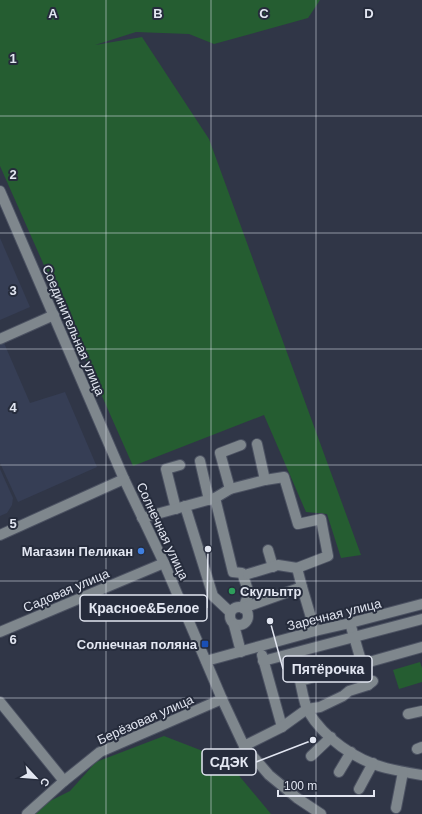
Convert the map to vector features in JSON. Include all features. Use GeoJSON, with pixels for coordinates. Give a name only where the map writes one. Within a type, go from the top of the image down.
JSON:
{"type":"FeatureCollection","features":[{"type":"Feature","properties":{"kind":"street","name":"Соединительная улица"},"geometry":{"type":"LineString","coordinates":[[0,191],[124,479]]}},
{"type":"Feature","properties":{"kind":"street"},"geometry":{"type":"LineString","coordinates":[[0,339],[54,315]]}},
{"type":"Feature","properties":{"kind":"street"},"geometry":{"type":"LineString","coordinates":[[257,444],[265,480]]}},
{"type":"Feature","properties":{"kind":"street"},"geometry":{"type":"LineString","coordinates":[[230,489],[220,453],[241,445]]}},
{"type":"Feature","properties":{"kind":"street"},"geometry":{"type":"LineString","coordinates":[[200,461],[233,572],[242,572],[249,593],[243,608]]}},
{"type":"Feature","properties":{"kind":"street"},"geometry":{"type":"LineString","coordinates":[[180,465],[166,469],[213,596],[230,612],[230,619],[234,625],[240,652]]}},
{"type":"Feature","properties":{"kind":"street"},"geometry":{"type":"LineString","coordinates":[[142,518],[212,499],[230,489],[284,477],[298,524],[321,519],[328,556],[297,568],[278,565],[248,574]]}},
{"type":"Feature","properties":{"kind":"street"},"geometry":{"type":"LineString","coordinates":[[0,535],[124,479]]}},
{"type":"Feature","properties":{"kind":"street","name":"Солнечная улица"},"geometry":{"type":"LineString","coordinates":[[124,479],[164,563],[222,699],[244,746],[269,775],[297,798],[321,814]]}},
{"type":"Feature","properties":{"kind":"street"},"geometry":{"type":"LineString","coordinates":[[268,550],[272,567]]}},
{"type":"Feature","properties":{"kind":"street","name":"Садовая улица"},"geometry":{"type":"LineString","coordinates":[[0,632],[164,563]]}},
{"type":"Feature","properties":{"kind":"street"},"geometry":{"type":"LineString","coordinates":[[297,568],[315,631]]}},
{"type":"Feature","properties":{"kind":"street"},"geometry":{"type":"LineString","coordinates":[[230,612],[236,607],[243,608],[302,587]]}},
{"type":"Feature","properties":{"kind":"street","name":"Заречная улица"},"geometry":{"type":"LineString","coordinates":[[206,661],[422,604]]}},
{"type":"Feature","properties":{"kind":"street"},"geometry":{"type":"LineString","coordinates":[[234,625],[242,625],[247,620],[248,613],[243,608]]}},
{"type":"Feature","properties":{"kind":"street"},"geometry":{"type":"LineString","coordinates":[[263,661],[422,619]]}},
{"type":"Feature","properties":{"kind":"street"},"geometry":{"type":"LineString","coordinates":[[244,746],[282,726],[308,709],[320,707],[343,696],[349,691],[371,683],[362,664],[350,623]]}},
{"type":"Feature","properties":{"kind":"street"},"geometry":{"type":"LineString","coordinates":[[260,647],[282,726]]}},
{"type":"Feature","properties":{"kind":"street"},"geometry":{"type":"LineString","coordinates":[[422,647],[300,681],[308,709],[319,726],[350,752],[385,768],[422,775]]}},
{"type":"Feature","properties":{"kind":"street","name":"Берёзовая улица"},"geometry":{"type":"LineString","coordinates":[[27,814],[64,781],[100,752],[222,699]]}},
{"type":"Feature","properties":{"kind":"street"},"geometry":{"type":"LineString","coordinates":[[0,702],[64,781]]}},
{"type":"Feature","properties":{"kind":"street"},"geometry":{"type":"LineString","coordinates":[[408,714],[422,711]]}},
{"type":"Feature","properties":{"kind":"street"},"geometry":{"type":"LineString","coordinates":[[311,756],[331,737]]}},
{"type":"Feature","properties":{"kind":"street"},"geometry":{"type":"LineString","coordinates":[[338,772],[350,752]]}},
{"type":"Feature","properties":{"kind":"street"},"geometry":{"type":"LineString","coordinates":[[360,789],[373,763]]}},
{"type":"Feature","properties":{"kind":"street"},"geometry":{"type":"LineString","coordinates":[[396,808],[403,772]]}},
{"type":"Feature","properties":{"kind":"shaded area"},"geometry":{"type":"Polygon","coordinates":[[[0,238],[30,307],[0,320],[0,238]]]}},
{"type":"Feature","properties":{"kind":"shaded area"},"geometry":{"type":"Polygon","coordinates":[[[4,343],[30,403],[65,392],[97,467],[18,502],[0,463],[0,345],[4,343]]]}},
{"type":"Feature","properties":{"kind":"shaded area"},"geometry":{"type":"Polygon","coordinates":[[[0,469],[13,498],[12,505],[7,513],[0,516],[0,469]]]}},
{"type":"Feature","properties":{"kind":"green space"},"geometry":{"type":"Polygon","coordinates":[[[0,0],[320,0],[308,18],[214,44],[189,34],[136,32],[95,45],[142,37],[209,139],[361,555],[341,558],[327,514],[306,512],[264,415],[133,466],[0,166],[0,0]]]}},
{"type":"Feature","properties":{"kind":"green space"},"geometry":{"type":"Polygon","coordinates":[[[420,662],[422,668],[422,682],[399,689],[393,670],[420,662]]]}},
{"type":"Feature","properties":{"kind":"green space"},"geometry":{"type":"Polygon","coordinates":[[[164,736],[226,760],[271,814],[24,814],[70,791],[96,762],[164,736]]]}},
{"type":"Feature","properties":{"kind":"place","name":"Красное&Белое"},"geometry":{"type":"Point","coordinates":[208,549]}},
{"type":"Feature","properties":{"kind":"place","name":"Магазин Пеликан"},"geometry":{"type":"Point","coordinates":[141,551]}},
{"type":"Feature","properties":{"kind":"place","name":"Скульптр"},"geometry":{"type":"Point","coordinates":[232,591]}},
{"type":"Feature","properties":{"kind":"place","name":"Пятёрочка"},"geometry":{"type":"Point","coordinates":[270,621]}},
{"type":"Feature","properties":{"kind":"place","name":"Солнечная поляна"},"geometry":{"type":"Point","coordinates":[205,644]}},
{"type":"Feature","properties":{"kind":"place","name":"СДЭК"},"geometry":{"type":"Point","coordinates":[313,740]}}]}
